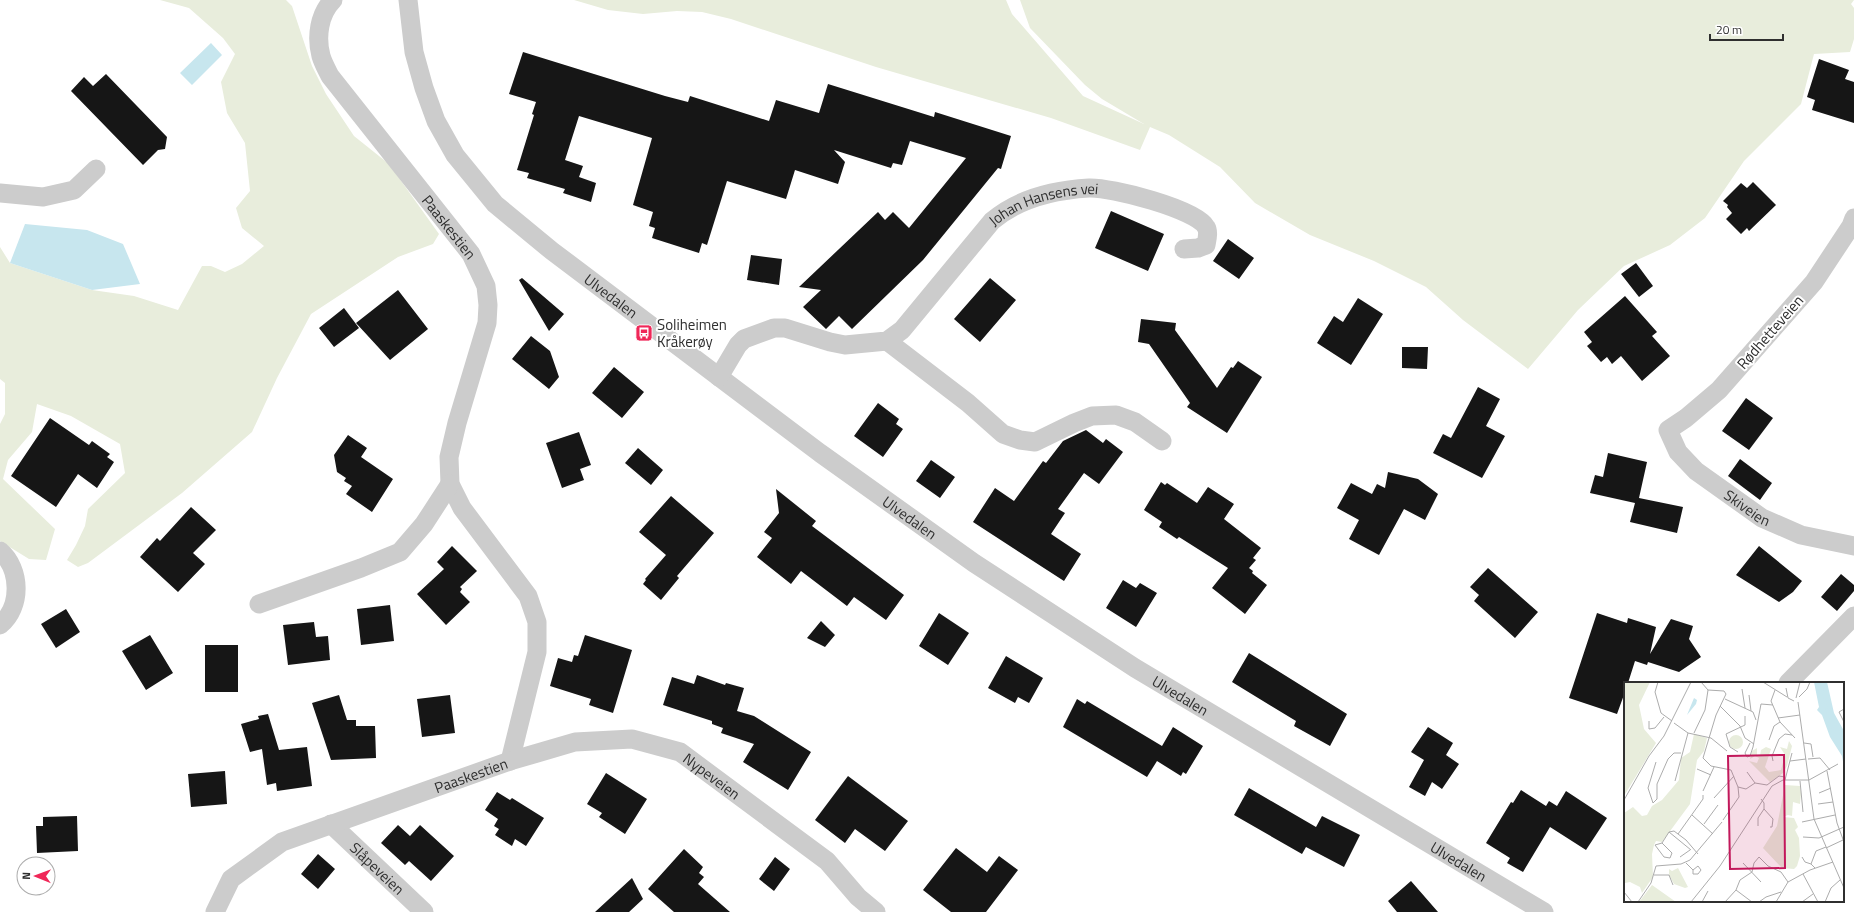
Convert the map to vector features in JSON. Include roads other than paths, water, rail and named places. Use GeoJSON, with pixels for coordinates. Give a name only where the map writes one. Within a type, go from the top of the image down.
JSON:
{"type":"FeatureCollection","features":[{"type":"Feature","properties":{"kind":"street","name":"Paaskestien"},"geometry":{"type":"LineString","coordinates":[[215,912],[231,879],[282,842],[510,761],[537,652],[537,622],[528,596],[462,508],[450,484],[449,457],[487,323],[488,304],[486,286],[470,254],[330,76],[321,56],[319,34],[321,19],[333,0]]}},
{"type":"Feature","properties":{"kind":"street","name":"Ulvedalen"},"geometry":{"type":"LineString","coordinates":[[408,0],[414,52],[424,88],[436,121],[455,155],[495,204],[552,251],[820,453],[974,563],[1135,668],[1544,912]]}},
{"type":"Feature","properties":{"kind":"street"},"geometry":{"type":"LineString","coordinates":[[0,193],[43,197],[74,190],[96,169]]}},
{"type":"Feature","properties":{"kind":"street","name":"Johan Hansens vei"},"geometry":{"type":"LineString","coordinates":[[887,341],[902,330],[992,221],[1012,208],[1035,197],[1067,190],[1100,188],[1115,190],[1180,210],[1200,219],[1207,228],[1208,238],[1206,245],[1198,248],[1184,249]]}},
{"type":"Feature","properties":{"kind":"street","name":"Rødhetteveien"},"geometry":{"type":"LineString","coordinates":[[1668,430],[1686,418],[1724,385],[1814,282],[1851,226],[1854,218]]}},
{"type":"Feature","properties":{"kind":"street"},"geometry":{"type":"LineString","coordinates":[[719,377],[738,345],[744,339],[774,328],[784,328],[844,345],[887,341],[968,403],[1003,434],[1020,440],[1035,442],[1092,416],[1116,415],[1134,422],[1162,441]]}},
{"type":"Feature","properties":{"kind":"street","name":"Skiveien"},"geometry":{"type":"LineString","coordinates":[[1668,430],[1678,452],[1696,471],[1762,518],[1801,535],[1854,546]]}},
{"type":"Feature","properties":{"kind":"street"},"geometry":{"type":"LineString","coordinates":[[259,604],[361,568],[400,552],[424,524],[450,484]]}},
{"type":"Feature","properties":{"kind":"street"},"geometry":{"type":"LineString","coordinates":[[0,551],[6,556],[14,569],[16,584],[15,601],[8,618],[0,625]]}},
{"type":"Feature","properties":{"kind":"street"},"geometry":{"type":"LineString","coordinates":[[1789,682],[1854,616]]}},
{"type":"Feature","properties":{"kind":"street","name":"Nypeveien"},"geometry":{"type":"LineString","coordinates":[[510,761],[574,742],[632,739],[680,752],[827,861],[858,897],[876,912]]}},
{"type":"Feature","properties":{"kind":"street","name":"Slåpeveien"},"geometry":{"type":"LineString","coordinates":[[331,824],[424,912]]}},
{"type":"Feature","properties":{"kind":"water"},"geometry":{"type":"Polygon","coordinates":[[[211,43],[222,55],[192,85],[180,73],[211,43]]]}},
{"type":"Feature","properties":{"kind":"water"},"geometry":{"type":"Polygon","coordinates":[[[25,224],[87,230],[123,244],[140,284],[92,290],[10,263],[25,224]]]}},
{"type":"Feature","properties":{"kind":"place","name":"Soliheimen Kråkerøy"},"geometry":{"type":"Point","coordinates":[644,333]}}]}
